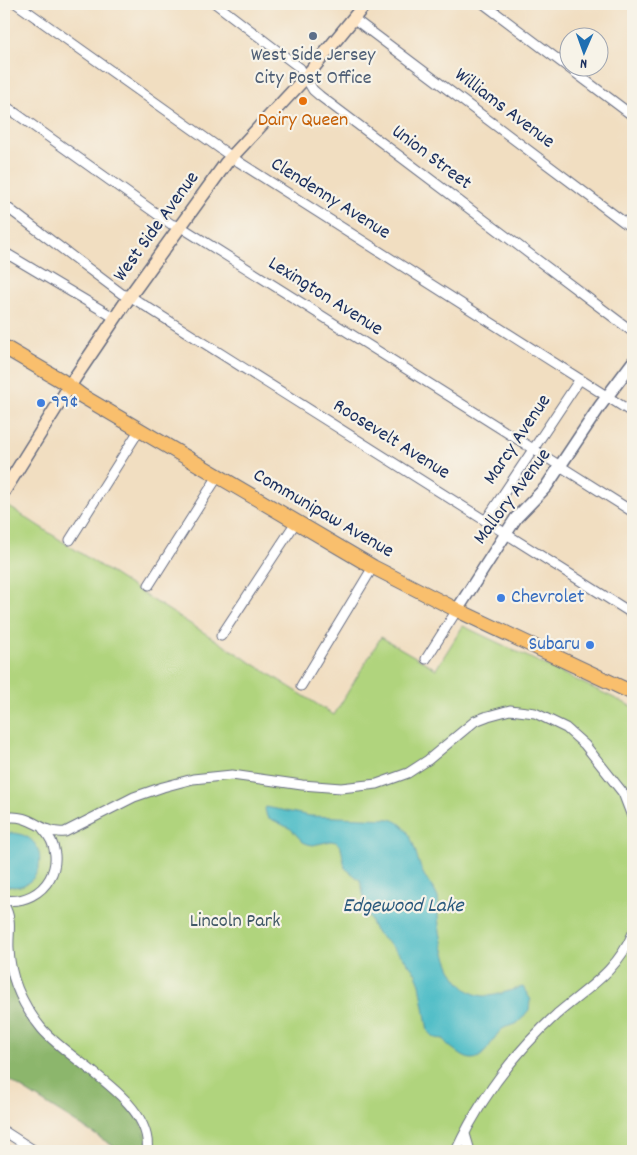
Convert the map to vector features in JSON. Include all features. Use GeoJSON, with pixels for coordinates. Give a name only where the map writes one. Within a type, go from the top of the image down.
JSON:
{"type":"FeatureCollection","features":[{"type":"Feature","properties":{"kind":"main road","name":"West Side Avenue"},"geometry":{"type":"LineString","coordinates":[[4,491],[69,386],[130,296],[232,157],[305,78],[365,4]]}},
{"type":"Feature","properties":{"kind":"main road","name":"Communipaw Avenue"},"geometry":{"type":"LineString","coordinates":[[4,347],[69,386],[82,396],[373,567],[457,610],[633,693]]}},
{"type":"Feature","properties":{"kind":"street","name":"Clendenny Avenue"},"geometry":{"type":"LineString","coordinates":[[17,4],[232,157],[633,413]]}},
{"type":"Feature","properties":{"kind":"street","name":"Union Street"},"geometry":{"type":"LineString","coordinates":[[216,4],[300,68],[313,90],[320,96],[633,332]]}},
{"type":"Feature","properties":{"kind":"street"},"geometry":{"type":"LineString","coordinates":[[484,4],[633,116]]}},
{"type":"Feature","properties":{"kind":"street","name":"Williams Avenue"},"geometry":{"type":"LineString","coordinates":[[353,18],[633,228]]}},
{"type":"Feature","properties":{"kind":"street","name":"Lexington Avenue"},"geometry":{"type":"LineString","coordinates":[[4,105],[171,224],[181,227],[633,512]]}},
{"type":"Feature","properties":{"kind":"street","name":"Roosevelt Avenue"},"geometry":{"type":"LineString","coordinates":[[4,205],[122,294],[130,296],[633,614]]}},
{"type":"Feature","properties":{"kind":"street"},"geometry":{"type":"LineString","coordinates":[[4,252],[115,318]]}},
{"type":"Feature","properties":{"kind":"street","name":"Mallory Avenue"},"geometry":{"type":"LineString","coordinates":[[426,659],[505,532],[546,488],[607,396],[633,362]]}},
{"type":"Feature","properties":{"kind":"street","name":"Marcy Avenue"},"geometry":{"type":"LineString","coordinates":[[486,520],[580,379]]}},
{"type":"Feature","properties":{"kind":"street"},"geometry":{"type":"LineString","coordinates":[[70,540],[140,430]]}},
{"type":"Feature","properties":{"kind":"street"},"geometry":{"type":"LineString","coordinates":[[149,585],[218,476]]}},
{"type":"Feature","properties":{"kind":"street"},"geometry":{"type":"LineString","coordinates":[[221,636],[296,522]]}},
{"type":"Feature","properties":{"kind":"street"},"geometry":{"type":"LineString","coordinates":[[301,686],[373,567]]}},
{"type":"Feature","properties":{"kind":"street"},"geometry":{"type":"LineString","coordinates":[[4,818],[22,817],[57,833],[65,832],[134,797],[163,786],[193,779],[232,775],[302,785],[342,788],[377,784],[408,773],[428,760],[475,721],[510,710],[535,713],[566,728],[596,757],[623,793],[633,819]]}},
{"type":"Feature","properties":{"kind":"street"},"geometry":{"type":"LineString","coordinates":[[623,793],[633,799]]}},
{"type":"Feature","properties":{"kind":"street"},"geometry":{"type":"LineString","coordinates":[[4,900],[24,899],[36,895],[51,877],[54,869],[55,853],[45,831],[39,825]]}},
{"type":"Feature","properties":{"kind":"street"},"geometry":{"type":"LineString","coordinates":[[4,905],[10,919],[9,952],[13,980],[26,1006],[46,1033],[134,1109],[144,1126],[147,1151]]}},
{"type":"Feature","properties":{"kind":"street"},"geometry":{"type":"LineString","coordinates":[[456,1151],[484,1098],[506,1067],[557,1014],[608,972],[628,946],[633,933]]}},
{"type":"Feature","properties":{"kind":"street"},"geometry":{"type":"LineString","coordinates":[[4,1131],[35,1151]]}},
{"type":"Feature","properties":{"kind":"street"},"geometry":{"type":"LineString","coordinates":[[465,1134],[470,1151]]}},
{"type":"Feature","properties":{"kind":"green space","name":"Lincoln Park"},"geometry":{"type":"Polygon","coordinates":[[[8,506],[334,715],[381,637],[436,669],[463,626],[633,707],[633,1151],[117,1151],[118,1149],[4,1077],[4,511],[8,506]]]}},
{"type":"Feature","properties":{"kind":"green space"},"geometry":{"type":"Polygon","coordinates":[[[4,971],[40,1032],[136,1109],[151,1151],[117,1151],[118,1149],[4,1077],[4,971]]]}},
{"type":"Feature","properties":{"kind":"water","name":"Edgewood Lake"},"geometry":{"type":"Polygon","coordinates":[[[266,807],[310,816],[390,819],[398,822],[413,842],[424,875],[438,898],[441,939],[453,974],[468,990],[478,995],[495,995],[523,987],[531,1000],[529,1010],[518,1023],[501,1030],[478,1058],[465,1057],[449,1046],[444,1039],[435,1038],[428,1031],[420,984],[416,974],[404,958],[375,931],[368,915],[360,880],[345,868],[341,847],[336,842],[331,841],[313,845],[303,842],[291,829],[267,817],[266,807]]]}},
{"type":"Feature","properties":{"kind":"water"},"geometry":{"type":"Polygon","coordinates":[[[11,833],[25,836],[35,843],[39,853],[36,875],[18,887],[4,885],[4,835],[11,833]]]}},
{"type":"Feature","properties":{"kind":"place","name":"West Side Jersey City Post Office"},"geometry":{"type":"Point","coordinates":[313,36]}},
{"type":"Feature","properties":{"kind":"place","name":"Dairy Queen"},"geometry":{"type":"Point","coordinates":[303,101]}},
{"type":"Feature","properties":{"kind":"place","name":"99¢"},"geometry":{"type":"Point","coordinates":[41,403]}},
{"type":"Feature","properties":{"kind":"place","name":"Chevrolet"},"geometry":{"type":"Point","coordinates":[501,598]}},
{"type":"Feature","properties":{"kind":"place","name":"Subaru"},"geometry":{"type":"Point","coordinates":[590,645]}}]}
